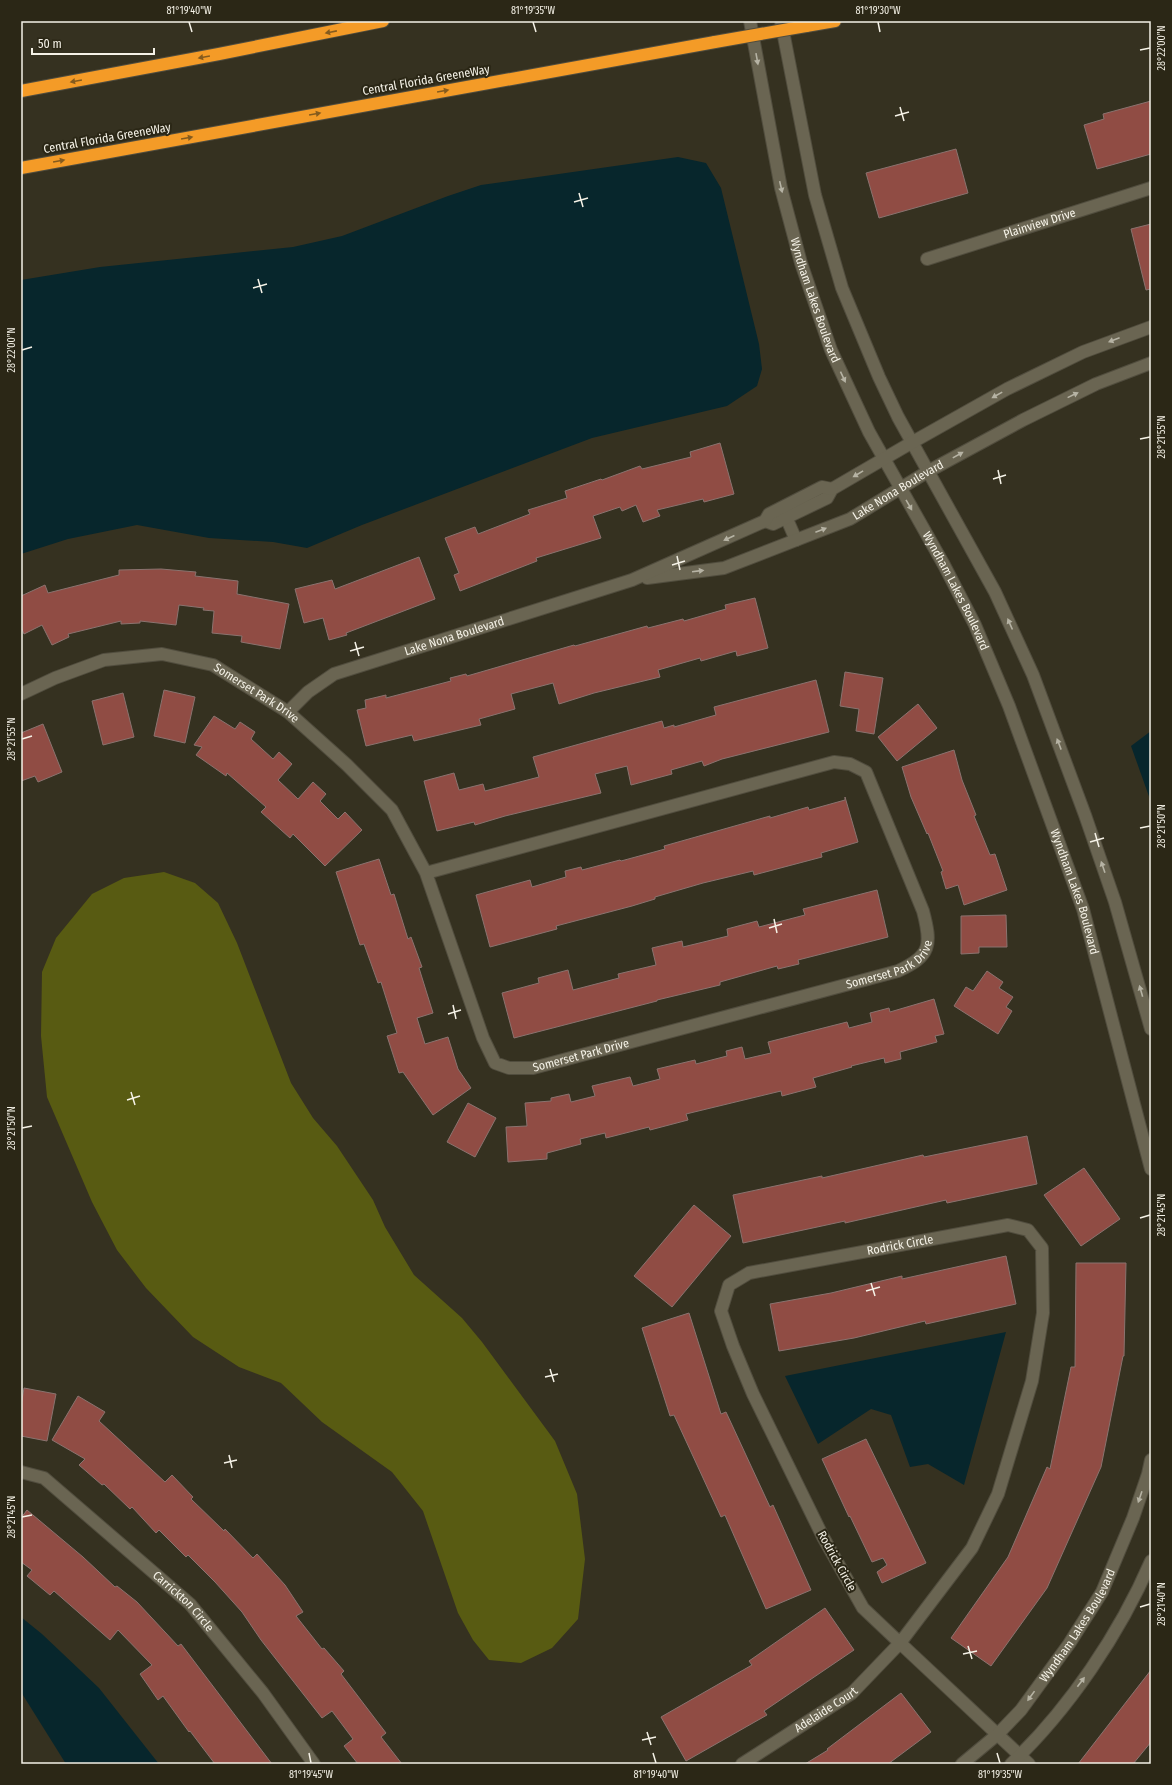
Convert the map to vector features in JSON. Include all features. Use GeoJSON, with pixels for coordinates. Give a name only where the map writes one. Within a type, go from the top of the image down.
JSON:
{"type":"FeatureCollection","features":[{"type":"Feature","properties":{"kind":"highway"},"geometry":{"type":"LineString","coordinates":[[21,91],[219,54],[383,21]]}},
{"type":"Feature","properties":{"kind":"highway","name":"Central Florida GreeneWay"},"geometry":{"type":"LineString","coordinates":[[21,168],[835,21]]}},
{"type":"Feature","properties":{"kind":"street","name":"Wyndham Lakes Boulevard"},"geometry":{"type":"LineString","coordinates":[[750,21],[781,188],[801,263],[831,350],[866,426],[944,565],[975,625],[1009,706],[1083,909],[1151,1169]]}},
{"type":"Feature","properties":{"kind":"street"},"geometry":{"type":"LineString","coordinates":[[781,21],[815,195],[842,288],[878,377],[911,443],[996,592],[1033,675],[1085,815],[1115,902],[1151,1029]]}},
{"type":"Feature","properties":{"kind":"street","name":"Plainview Drive"},"geometry":{"type":"LineString","coordinates":[[927,259],[1151,188]]}},
{"type":"Feature","properties":{"kind":"street","name":"Lake Nona Boulevard"},"geometry":{"type":"LineString","coordinates":[[288,712],[308,692],[334,674],[632,580],[765,521],[769,514],[784,512],[822,487],[832,489],[883,458],[1007,390],[1082,352],[1151,327]]}},
{"type":"Feature","properties":{"kind":"street","name":"Lake Nona Boulevard"},"geometry":{"type":"LineString","coordinates":[[632,580],[724,568],[850,518],[927,472],[1023,420],[1096,384],[1151,363]]}},
{"type":"Feature","properties":{"kind":"street"},"geometry":{"type":"LineString","coordinates":[[784,512],[796,540]]}},
{"type":"Feature","properties":{"kind":"street","name":"Somerset Park Drive"},"geometry":{"type":"LineString","coordinates":[[21,694],[55,678],[104,660],[162,654],[213,665],[288,712],[347,765],[392,810],[426,873],[483,1038],[496,1063],[509,1068],[533,1068],[898,971],[914,964],[926,952],[929,935],[923,911],[866,772],[850,764],[834,762],[426,873]]}},
{"type":"Feature","properties":{"kind":"street","name":"Rodrick Circle"},"geometry":{"type":"LineString","coordinates":[[900,1643],[972,1548],[998,1494],[1032,1381],[1043,1313],[1042,1248],[1028,1230],[1008,1225],[749,1273],[729,1285],[721,1311],[733,1346],[753,1394],[823,1536],[863,1608],[900,1643],[1021,1755],[1029,1764]]}},
{"type":"Feature","properties":{"kind":"street","name":"Wyndham Lakes Boulevard"},"geometry":{"type":"LineString","coordinates":[[962,1764],[998,1734],[1021,1710],[1069,1644],[1102,1592],[1133,1518],[1148,1474],[1151,1460]]}},
{"type":"Feature","properties":{"kind":"street","name":"Carrickton Circle"},"geometry":{"type":"LineString","coordinates":[[21,1472],[44,1478],[190,1604],[263,1693],[314,1764]]}},
{"type":"Feature","properties":{"kind":"street"},"geometry":{"type":"LineString","coordinates":[[1011,1764],[1044,1730],[1096,1662],[1137,1593],[1151,1561]]}},
{"type":"Feature","properties":{"kind":"street","name":"Adelaide Court"},"geometry":{"type":"LineString","coordinates":[[742,1764],[852,1693],[900,1643]]}},
{"type":"Feature","properties":{"kind":"shaded area"},"geometry":{"type":"Polygon","coordinates":[[[164,872],[195,883],[218,903],[237,943],[291,1083],[313,1118],[337,1146],[373,1200],[385,1227],[414,1275],[462,1318],[482,1342],[555,1441],[577,1494],[585,1559],[578,1619],[552,1648],[521,1663],[489,1660],[473,1640],[458,1613],[423,1511],[392,1472],[322,1422],[281,1383],[239,1367],[193,1337],[146,1288],[117,1250],[92,1202],[47,1097],[41,1036],[42,972],[56,938],[92,894],[124,878],[164,872]]]}},
{"type":"Feature","properties":{"kind":"water"},"geometry":{"type":"Polygon","coordinates":[[[678,157],[706,163],[721,188],[759,344],[762,369],[757,386],[727,406],[592,438],[362,525],[307,548],[273,542],[209,538],[137,525],[68,539],[21,554],[21,280],[100,267],[293,247],[342,236],[481,185],[678,157]]]}},
{"type":"Feature","properties":{"kind":"water"},"geometry":{"type":"Polygon","coordinates":[[[1151,731],[1151,802],[1131,746],[1151,731]]]}},
{"type":"Feature","properties":{"kind":"water"},"geometry":{"type":"Polygon","coordinates":[[[1006,1332],[964,1485],[928,1464],[910,1467],[891,1415],[871,1409],[818,1444],[785,1376],[1006,1332]]]}},
{"type":"Feature","properties":{"kind":"water"},"geometry":{"type":"Polygon","coordinates":[[[21,1617],[42,1634],[99,1688],[159,1764],[66,1764],[21,1692],[21,1617]]]}},
{"type":"Feature","properties":{"kind":"building"},"geometry":{"type":"Polygon","coordinates":[[[1151,101],[1151,154],[1097,169],[1084,125],[1104,119],[1103,114],[1151,101]]]}},
{"type":"Feature","properties":{"kind":"building"},"geometry":{"type":"Polygon","coordinates":[[[956,149],[968,193],[879,218],[866,173],[956,149]]]}},
{"type":"Feature","properties":{"kind":"building"},"geometry":{"type":"Polygon","coordinates":[[[1151,224],[1151,289],[1146,290],[1131,229],[1151,224]]]}},
{"type":"Feature","properties":{"kind":"building"},"geometry":{"type":"Polygon","coordinates":[[[720,443],[734,494],[704,502],[703,499],[657,510],[660,516],[643,522],[636,505],[622,511],[620,507],[593,516],[601,538],[536,558],[537,561],[460,591],[454,575],[459,573],[445,538],[475,527],[478,534],[530,514],[528,510],[567,498],[565,491],[601,479],[602,480],[640,466],[642,469],[691,457],[690,452],[720,443]]]}},
{"type":"Feature","properties":{"kind":"building"},"geometry":{"type":"Polygon","coordinates":[[[419,557],[435,599],[346,633],[347,635],[329,640],[323,618],[304,623],[295,589],[332,580],[335,589],[419,557]]]}},
{"type":"Feature","properties":{"kind":"building"},"geometry":{"type":"Polygon","coordinates":[[[161,569],[196,572],[195,576],[238,581],[237,594],[289,604],[280,649],[241,642],[242,636],[212,633],[214,611],[203,610],[204,608],[179,605],[176,625],[140,621],[140,623],[121,624],[121,621],[68,634],[69,637],[52,645],[42,625],[24,634],[21,627],[21,596],[45,585],[48,593],[119,575],[119,570],[161,569]]]}},
{"type":"Feature","properties":{"kind":"building"},"geometry":{"type":"Polygon","coordinates":[[[755,598],[768,648],[737,656],[736,651],[701,661],[700,658],[658,670],[660,677],[594,693],[559,704],[553,683],[511,694],[515,709],[479,719],[481,725],[414,741],[412,735],[366,746],[357,710],[366,708],[365,700],[386,695],[386,698],[451,681],[450,678],[466,674],[467,676],[574,645],[575,646],[647,626],[648,628],[683,619],[684,621],[726,609],[725,605],[755,598]]]}},
{"type":"Feature","properties":{"kind":"building"},"geometry":{"type":"Polygon","coordinates":[[[845,672],[883,678],[874,734],[856,731],[859,709],[840,706],[845,672]]]}},
{"type":"Feature","properties":{"kind":"building"},"geometry":{"type":"Polygon","coordinates":[[[816,680],[829,732],[722,759],[704,766],[702,761],[671,770],[672,774],[631,785],[627,766],[595,774],[601,793],[505,816],[475,825],[474,822],[437,831],[424,781],[454,773],[459,790],[483,784],[485,791],[539,777],[533,757],[662,721],[664,728],[674,725],[674,727],[716,715],[714,707],[816,680]]]}},
{"type":"Feature","properties":{"kind":"building"},"geometry":{"type":"Polygon","coordinates":[[[164,690],[195,697],[185,743],[154,736],[164,690]]]}},
{"type":"Feature","properties":{"kind":"building"},"geometry":{"type":"Polygon","coordinates":[[[123,693],[134,737],[103,745],[92,701],[123,693]]]}},
{"type":"Feature","properties":{"kind":"building"},"geometry":{"type":"Polygon","coordinates":[[[918,704],[937,728],[897,761],[878,737],[918,704]]]}},
{"type":"Feature","properties":{"kind":"building"},"geometry":{"type":"Polygon","coordinates":[[[214,716],[235,729],[240,722],[255,732],[251,739],[273,759],[279,752],[292,764],[278,780],[298,799],[313,782],[326,794],[320,801],[338,819],[345,812],[362,830],[325,866],[293,834],[290,838],[261,812],[266,807],[227,773],[226,776],[196,755],[202,747],[194,745],[214,716]]]}},
{"type":"Feature","properties":{"kind":"building"},"geometry":{"type":"Polygon","coordinates":[[[43,724],[62,772],[38,782],[35,776],[21,781],[21,733],[43,724]]]}},
{"type":"Feature","properties":{"kind":"building"},"geometry":{"type":"Polygon","coordinates":[[[954,750],[962,780],[976,815],[974,816],[990,855],[995,854],[1007,890],[964,905],[958,885],[946,889],[941,872],[943,871],[928,833],[927,834],[911,797],[902,767],[954,750]]]}},
{"type":"Feature","properties":{"kind":"building"},"geometry":{"type":"Polygon","coordinates":[[[845,797],[858,842],[821,853],[822,857],[754,875],[753,871],[703,883],[655,897],[655,899],[632,906],[556,926],[557,929],[490,947],[476,895],[530,880],[532,887],[566,877],[565,871],[581,867],[582,870],[621,861],[665,849],[664,846],[770,816],[770,818],[808,807],[809,810],[845,800],[845,797]]]}},
{"type":"Feature","properties":{"kind":"building"},"geometry":{"type":"Polygon","coordinates":[[[379,859],[391,895],[394,894],[408,939],[411,937],[422,967],[419,968],[433,1013],[417,1018],[425,1044],[448,1037],[458,1069],[471,1088],[433,1115],[403,1072],[399,1073],[387,1036],[397,1033],[381,982],[378,983],[364,944],[360,945],[336,872],[379,859]]]}},
{"type":"Feature","properties":{"kind":"building"},"geometry":{"type":"Polygon","coordinates":[[[877,890],[888,937],[798,960],[799,964],[778,969],[777,966],[720,982],[720,985],[514,1038],[502,993],[539,983],[538,978],[568,970],[573,990],[619,978],[618,974],[656,965],[652,948],[682,941],[683,947],[728,936],[727,929],[757,921],[759,927],[805,915],[803,909],[877,890]]]}},
{"type":"Feature","properties":{"kind":"building"},"geometry":{"type":"Polygon","coordinates":[[[1006,915],[1007,947],[979,947],[979,953],[961,954],[961,916],[1006,915]]]}},
{"type":"Feature","properties":{"kind":"building"},"geometry":{"type":"Polygon","coordinates":[[[987,971],[1003,982],[999,988],[1013,997],[1006,1007],[1012,1011],[998,1034],[954,1006],[966,987],[973,991],[987,971]]]}},
{"type":"Feature","properties":{"kind":"building"},"geometry":{"type":"Polygon","coordinates":[[[934,999],[944,1034],[935,1036],[937,1042],[900,1052],[901,1059],[885,1063],[884,1058],[851,1066],[852,1067],[813,1078],[816,1087],[782,1096],[781,1091],[686,1114],[688,1120],[650,1130],[649,1127],[606,1138],[605,1133],[580,1139],[581,1144],[547,1153],[547,1159],[508,1162],[506,1127],[527,1126],[525,1103],[551,1101],[551,1098],[569,1094],[571,1102],[595,1096],[592,1086],[630,1077],[633,1086],[660,1079],[657,1069],[695,1060],[696,1064],[727,1056],[726,1051],[742,1047],[745,1059],[771,1053],[768,1042],[847,1022],[849,1028],[872,1022],[870,1013],[889,1008],[890,1012],[934,999]]]}},
{"type":"Feature","properties":{"kind":"building"},"geometry":{"type":"Polygon","coordinates":[[[468,1103],[496,1118],[475,1157],[447,1142],[468,1103]]]}},
{"type":"Feature","properties":{"kind":"building"},"geometry":{"type":"Polygon","coordinates":[[[1027,1136],[1037,1184],[947,1203],[946,1200],[845,1223],[845,1221],[743,1243],[733,1195],[822,1176],[822,1178],[923,1155],[924,1157],[1027,1136]]]}},
{"type":"Feature","properties":{"kind":"building"},"geometry":{"type":"Polygon","coordinates":[[[1084,1168],[1120,1219],[1081,1246],[1044,1195],[1084,1168]]]}},
{"type":"Feature","properties":{"kind":"building"},"geometry":{"type":"Polygon","coordinates":[[[694,1205],[731,1236],[672,1307],[634,1276],[694,1205]]]}},
{"type":"Feature","properties":{"kind":"building"},"geometry":{"type":"Polygon","coordinates":[[[1006,1256],[1016,1304],[926,1324],[925,1321],[854,1338],[779,1351],[770,1304],[831,1293],[902,1276],[902,1279],[1006,1256]]]}},
{"type":"Feature","properties":{"kind":"building"},"geometry":{"type":"Polygon","coordinates":[[[1076,1263],[1126,1263],[1124,1356],[1101,1467],[1047,1588],[991,1666],[951,1638],[1008,1557],[1047,1467],[1050,1469],[1071,1367],[1075,1367],[1076,1263]]]}},
{"type":"Feature","properties":{"kind":"building"},"geometry":{"type":"Polygon","coordinates":[[[689,1313],[721,1414],[726,1412],[770,1507],[773,1505],[811,1590],[766,1609],[725,1515],[721,1517],[674,1415],[670,1416],[642,1328],[689,1313]]]}},
{"type":"Feature","properties":{"kind":"building"},"geometry":{"type":"Polygon","coordinates":[[[24,1388],[56,1394],[47,1441],[21,1436],[21,1406],[24,1388]]]}},
{"type":"Feature","properties":{"kind":"building"},"geometry":{"type":"Polygon","coordinates":[[[78,1396],[105,1412],[99,1421],[165,1482],[172,1475],[193,1497],[191,1499],[224,1531],[225,1529],[253,1558],[257,1554],[285,1585],[303,1612],[296,1616],[322,1649],[324,1648],[344,1671],[341,1674],[386,1733],[381,1737],[402,1764],[358,1764],[344,1746],[353,1739],[332,1711],[322,1718],[261,1640],[242,1612],[215,1582],[188,1555],[186,1557],[159,1530],[156,1533],[132,1507],[130,1509],[104,1484],[102,1485],[79,1465],[85,1459],[52,1440],[78,1396]]]}},
{"type":"Feature","properties":{"kind":"building"},"geometry":{"type":"Polygon","coordinates":[[[866,1439],[926,1563],[882,1583],[877,1572],[887,1565],[883,1558],[872,1562],[822,1459],[866,1439]]]}},
{"type":"Feature","properties":{"kind":"building"},"geometry":{"type":"Polygon","coordinates":[[[27,1510],[83,1557],[115,1587],[117,1586],[137,1602],[178,1646],[181,1644],[272,1764],[215,1764],[190,1731],[189,1732],[163,1696],[158,1700],[140,1674],[152,1665],[118,1630],[110,1640],[54,1591],[50,1595],[27,1576],[32,1570],[21,1562],[21,1518],[27,1510]]]}},
{"type":"Feature","properties":{"kind":"building"},"geometry":{"type":"Polygon","coordinates":[[[825,1608],[854,1650],[764,1711],[767,1715],[686,1761],[661,1717],[752,1665],[749,1661],[825,1608]]]}},
{"type":"Feature","properties":{"kind":"building"},"geometry":{"type":"Polygon","coordinates":[[[1151,1670],[1151,1742],[1133,1764],[1078,1764],[1151,1670]]]}},
{"type":"Feature","properties":{"kind":"building"},"geometry":{"type":"Polygon","coordinates":[[[901,1693],[931,1732],[888,1764],[805,1764],[828,1750],[827,1749],[901,1693]]]}}]}
